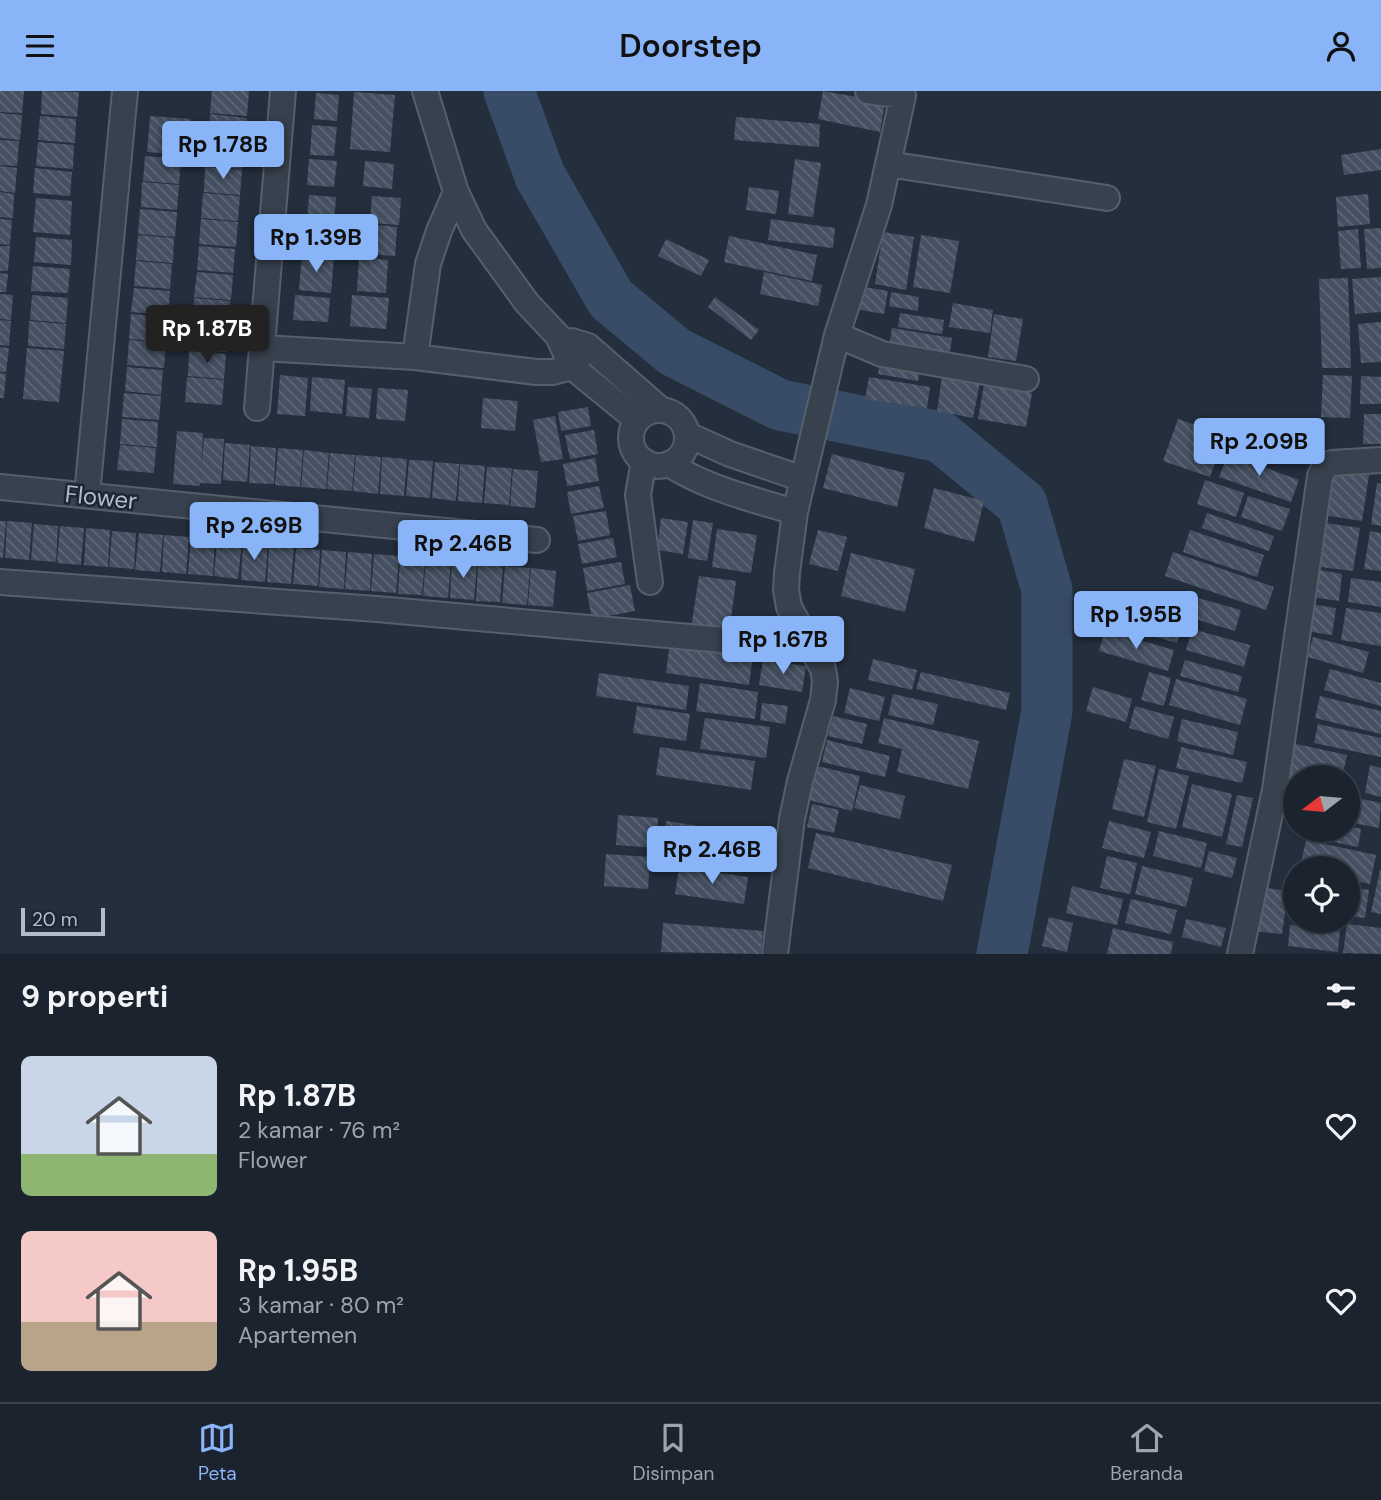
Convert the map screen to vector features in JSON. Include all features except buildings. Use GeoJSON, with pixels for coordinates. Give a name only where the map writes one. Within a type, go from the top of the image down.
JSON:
{"type":"FeatureCollection","features":[{"type":"Feature","properties":{"kind":"street"},"geometry":{"type":"LineString","coordinates":[[87,495],[125,91]]}},
{"type":"Feature","properties":{"kind":"street"},"geometry":{"type":"LineString","coordinates":[[257,408],[283,91]]}},
{"type":"Feature","properties":{"kind":"street"},"geometry":{"type":"LineString","coordinates":[[425,91],[456,192],[474,230],[527,303],[558,336],[572,367],[637,420]]}},
{"type":"Feature","properties":{"kind":"street"},"geometry":{"type":"LineString","coordinates":[[775,954],[792,819],[823,700],[825,682],[823,669],[789,607],[786,590],[795,512],[837,335],[879,205],[904,96],[868,91]]}},
{"type":"Feature","properties":{"kind":"street"},"geometry":{"type":"LineString","coordinates":[[888,164],[1107,198]]}},
{"type":"Feature","properties":{"kind":"street"},"geometry":{"type":"LineString","coordinates":[[415,357],[428,264],[456,192]]}},
{"type":"Feature","properties":{"kind":"street"},"geometry":{"type":"LineString","coordinates":[[837,335],[882,354],[1026,379]]}},
{"type":"Feature","properties":{"kind":"street"},"geometry":{"type":"LineString","coordinates":[[558,336],[588,346],[660,409],[673,413],[683,422],[688,435],[680,458],[669,464],[652,465],[644,461],[633,446],[633,428],[637,420],[647,412],[660,409]]}},
{"type":"Feature","properties":{"kind":"street"},"geometry":{"type":"LineString","coordinates":[[262,348],[415,357],[553,372],[572,367],[588,346]]}},
{"type":"Feature","properties":{"kind":"street"},"geometry":{"type":"LineString","coordinates":[[688,435],[730,454],[803,479]]}},
{"type":"Feature","properties":{"kind":"street"},"geometry":{"type":"LineString","coordinates":[[1240,954],[1275,790],[1320,476],[1326,465],[1332,463],[1381,460]]}},
{"type":"Feature","properties":{"kind":"street"},"geometry":{"type":"LineString","coordinates":[[644,461],[638,495],[650,582]]}},
{"type":"Feature","properties":{"kind":"street"},"geometry":{"type":"LineString","coordinates":[[669,464],[721,490],[795,512]]}},
{"type":"Feature","properties":{"kind":"street","name":"Flower"},"geometry":{"type":"LineString","coordinates":[[0,487],[537,540]]}},
{"type":"Feature","properties":{"kind":"street"},"geometry":{"type":"LineString","coordinates":[[0,582],[377,609],[746,642],[770,638],[797,622]]}},
{"type":"Feature","properties":{"kind":"waterway"},"geometry":{"type":"LineString","coordinates":[[509,91],[540,176],[611,299],[675,352],[780,405],[941,437],[1022,504],[1047,590],[1047,711],[1002,954]]}}]}
